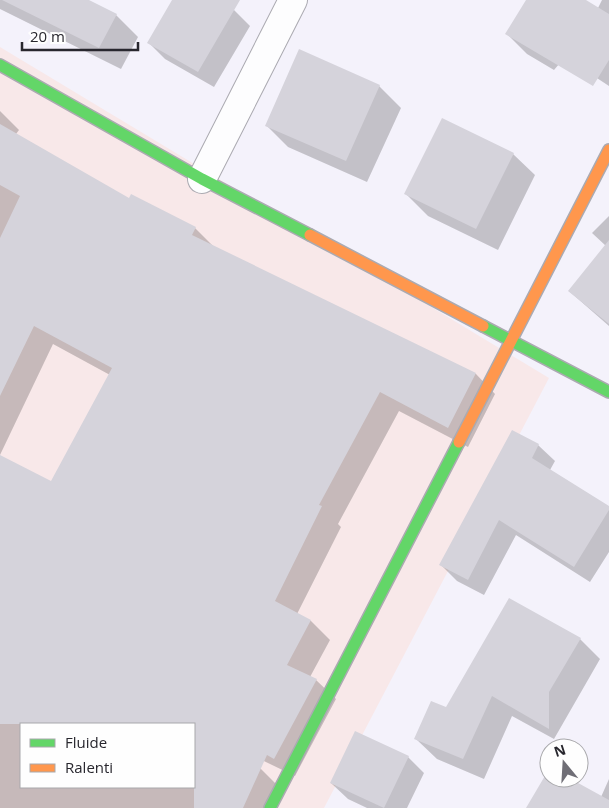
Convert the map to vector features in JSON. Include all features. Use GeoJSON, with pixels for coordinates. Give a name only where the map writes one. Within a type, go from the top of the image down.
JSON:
{"type":"FeatureCollection","features":[{"type":"Feature","properties":{"kind":"street"},"geometry":{"type":"LineString","coordinates":[[202,178],[293,0]]}},
{"type":"Feature","properties":{"kind":"street"},"geometry":{"type":"LineString","coordinates":[[0,65],[202,178],[609,392]]}},
{"type":"Feature","properties":{"kind":"street"},"geometry":{"type":"LineString","coordinates":[[270,808],[609,150]]}},
{"type":"Feature","properties":{"kind":"shaded area"},"geometry":{"type":"Polygon","coordinates":[[[0,47],[549,378],[324,808],[0,808],[0,47]]]}},
{"type":"Feature","properties":{"kind":"building"},"geometry":{"type":"Polygon","coordinates":[[[2,0],[89,0],[117,14],[99,48],[2,0]]]}},
{"type":"Feature","properties":{"kind":"building"},"geometry":{"type":"Polygon","coordinates":[[[172,0],[240,0],[198,72],[147,43],[172,0]]]}},
{"type":"Feature","properties":{"kind":"building"},"geometry":{"type":"Polygon","coordinates":[[[526,0],[586,0],[609,14],[609,60],[593,86],[505,34],[526,0]]]}},
{"type":"Feature","properties":{"kind":"building"},"geometry":{"type":"Polygon","coordinates":[[[299,49],[380,85],[346,161],[265,126],[299,49]]]}},
{"type":"Feature","properties":{"kind":"building"},"geometry":{"type":"Polygon","coordinates":[[[442,118],[514,153],[476,229],[404,194],[442,118]]]}},
{"type":"Feature","properties":{"kind":"building"},"geometry":{"type":"Polygon","coordinates":[[[0,124],[129,198],[131,194],[196,227],[192,235],[476,373],[448,428],[380,392],[319,505],[322,506],[275,601],[311,620],[287,665],[317,679],[274,759],[267,755],[243,808],[194,808],[195,723],[0,724],[0,455],[51,481],[112,368],[34,326],[0,396],[0,238],[20,196],[0,185],[0,124]]]}},
{"type":"Feature","properties":{"kind":"building"},"geometry":{"type":"Polygon","coordinates":[[[609,240],[609,324],[568,291],[609,240]]]}},
{"type":"Feature","properties":{"kind":"building"},"geometry":{"type":"Polygon","coordinates":[[[512,430],[539,444],[532,458],[609,506],[609,510],[574,567],[499,520],[468,580],[439,565],[512,430]]]}},
{"type":"Feature","properties":{"kind":"building"},"geometry":{"type":"Polygon","coordinates":[[[509,598],[581,638],[549,692],[549,729],[492,696],[463,759],[414,739],[431,701],[446,707],[509,598]]]}},
{"type":"Feature","properties":{"kind":"building"},"geometry":{"type":"Polygon","coordinates":[[[355,731],[409,756],[384,808],[330,783],[355,731]]]}},
{"type":"Feature","properties":{"kind":"building"},"geometry":{"type":"Polygon","coordinates":[[[539,786],[539,788],[587,788],[609,800],[609,808],[526,808],[539,786]]]}},
{"type":"Feature","properties":{"kind":"traffic: fast"},"geometry":{"type":"LineString","coordinates":[[0,65],[202,179],[310,235]]}},
{"type":"Feature","properties":{"kind":"traffic: fast"},"geometry":{"type":"LineString","coordinates":[[483,326],[609,392]]}},
{"type":"Feature","properties":{"kind":"traffic: fast"},"geometry":{"type":"LineString","coordinates":[[270,808],[459,442]]}},
{"type":"Feature","properties":{"kind":"traffic: slow"},"geometry":{"type":"LineString","coordinates":[[459,442],[609,150]]}},
{"type":"Feature","properties":{"kind":"traffic: slow"},"geometry":{"type":"LineString","coordinates":[[310,235],[483,326]]}}]}
